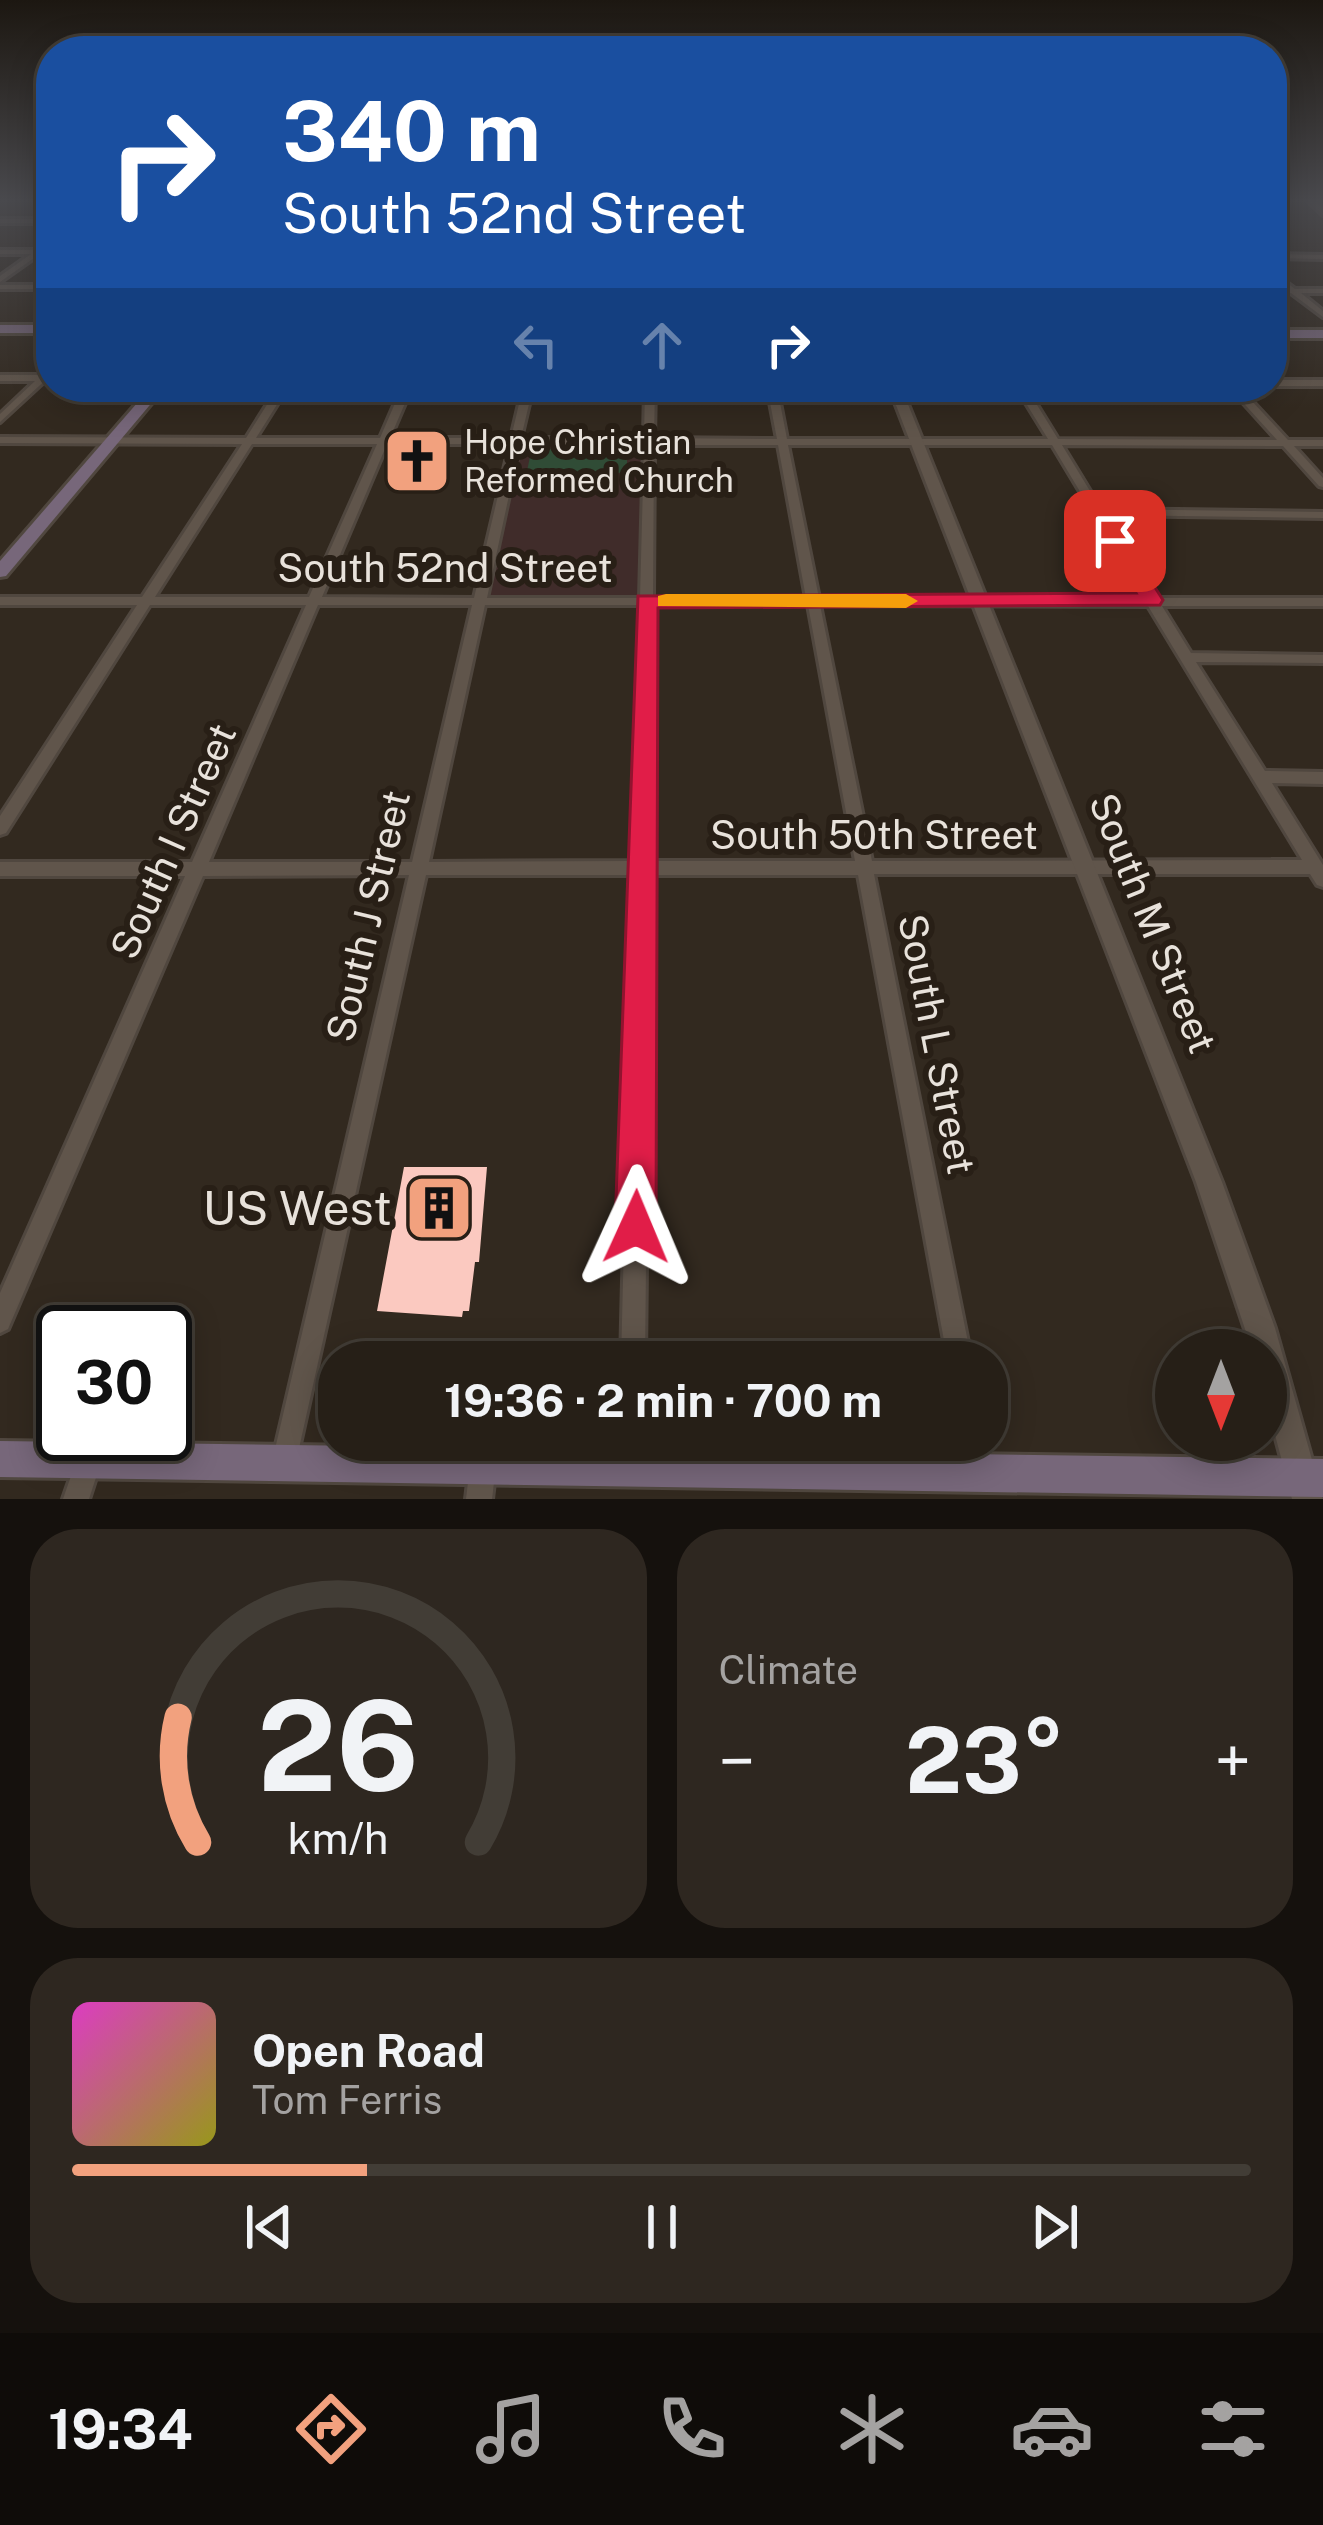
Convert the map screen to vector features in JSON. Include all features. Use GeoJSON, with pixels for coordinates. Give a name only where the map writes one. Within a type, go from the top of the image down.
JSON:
{"type":"FeatureCollection","features":[{"type":"Feature","properties":{"kind":"main road"},"geometry":{"type":"LineString","coordinates":[[0,329],[36,329]]}},
{"type":"Feature","properties":{"kind":"main road"},"geometry":{"type":"LineString","coordinates":[[1287,334],[1323,334]]}},
{"type":"Feature","properties":{"kind":"main road"},"geometry":{"type":"LineString","coordinates":[[0,572],[145,402]]}},
{"type":"Feature","properties":{"kind":"main road"},"geometry":{"type":"LineString","coordinates":[[1008,1458],[1311,1485]]}},
{"type":"Feature","properties":{"kind":"main road"},"geometry":{"type":"LineString","coordinates":[[0,1459],[36,1459]]}},
{"type":"Feature","properties":{"kind":"main road"},"geometry":{"type":"LineString","coordinates":[[187,1461],[285,1462],[481,1482],[590,1461]]}},
{"type":"Feature","properties":{"kind":"main road"},"geometry":{"type":"LineString","coordinates":[[695,1461],[884,1485],[959,1461]]}},
{"type":"Feature","properties":{"kind":"street"},"geometry":{"type":"LineString","coordinates":[[0,284],[36,286]]}},
{"type":"Feature","properties":{"kind":"street"},"geometry":{"type":"LineString","coordinates":[[1287,286],[1323,315]]}},
{"type":"Feature","properties":{"kind":"street"},"geometry":{"type":"LineString","coordinates":[[1287,291],[1323,292]]}},
{"type":"Feature","properties":{"kind":"street"},"geometry":{"type":"LineString","coordinates":[[0,378],[36,376]]}},
{"type":"Feature","properties":{"kind":"street"},"geometry":{"type":"LineString","coordinates":[[1287,383],[1323,383]]}},
{"type":"Feature","properties":{"kind":"street"},"geometry":{"type":"LineString","coordinates":[[0,419],[36,385]]}},
{"type":"Feature","properties":{"kind":"street"},"geometry":{"type":"LineString","coordinates":[[0,829],[273,402]]}},
{"type":"Feature","properties":{"kind":"street","name":"South I Street"},"geometry":{"type":"LineString","coordinates":[[0,1321],[400,402]]}},
{"type":"Feature","properties":{"kind":"street","name":"South J Street"},"geometry":{"type":"LineString","coordinates":[[285,1462],[525,402]]}},
{"type":"Feature","properties":{"kind":"street"},"geometry":{"type":"LineString","coordinates":[[633,1341],[650,402]]}},
{"type":"Feature","properties":{"kind":"street","name":"South L Street"},"geometry":{"type":"LineString","coordinates":[[775,402],[956,1341]]}},
{"type":"Feature","properties":{"kind":"street","name":"South M Street"},"geometry":{"type":"LineString","coordinates":[[901,402],[1252,1298],[1311,1485]]}},
{"type":"Feature","properties":{"kind":"street"},"geometry":{"type":"LineString","coordinates":[[1031,402],[1319,873]]}},
{"type":"Feature","properties":{"kind":"street"},"geometry":{"type":"LineString","coordinates":[[1248,402],[1323,484]]}},
{"type":"Feature","properties":{"kind":"street"},"geometry":{"type":"LineString","coordinates":[[0,440],[1323,443]]}},
{"type":"Feature","properties":{"kind":"street"},"geometry":{"type":"LineString","coordinates":[[1097,512],[1323,514]]}},
{"type":"Feature","properties":{"kind":"street","name":"South 52nd Street"},"geometry":{"type":"LineString","coordinates":[[0,601],[1323,602]]}},
{"type":"Feature","properties":{"kind":"street"},"geometry":{"type":"LineString","coordinates":[[1186,657],[1323,659]]}},
{"type":"Feature","properties":{"kind":"street"},"geometry":{"type":"LineString","coordinates":[[1260,777],[1323,778]]}},
{"type":"Feature","properties":{"kind":"street","name":"South 50th Street"},"geometry":{"type":"LineString","coordinates":[[0,869],[1086,868],[1319,873]]}},
{"type":"Feature","properties":{"kind":"street"},"geometry":{"type":"LineString","coordinates":[[76,1499],[89,1461]]}},
{"type":"Feature","properties":{"kind":"shaded area"},"geometry":{"type":"Polygon","coordinates":[[[517,440],[649,440],[646,601],[481,601],[517,440]]]}},
{"type":"Feature","properties":{"kind":"green space"},"geometry":{"type":"Polygon","coordinates":[[[620,451],[627,454],[627,469],[619,473],[527,471],[531,452],[620,451]]]}},
{"type":"Feature","properties":{"kind":"building","name":"US West"},"geometry":{"type":"Polygon","coordinates":[[[404,1167],[487,1167],[479,1262],[475,1262],[469,1311],[463,1311],[462,1317],[377,1311],[404,1167]]]}},
{"type":"Feature","properties":{"kind":"slow traffic"},"geometry":{"type":"LineString","coordinates":[[666,601],[906,601]]}},
{"type":"Feature","properties":{"kind":"place","name":"Hope Christian Reformed Church"},"geometry":{"type":"Point","coordinates":[417,461]}},
{"type":"Feature","properties":{"kind":"place","name":"US West"},"geometry":{"type":"Point","coordinates":[439,1208]}},
{"type":"Feature","properties":{"kind":"route"},"geometry":{"type":"LineString","coordinates":[[636,1227],[646,601],[1151,600],[1115,541]]}}]}
